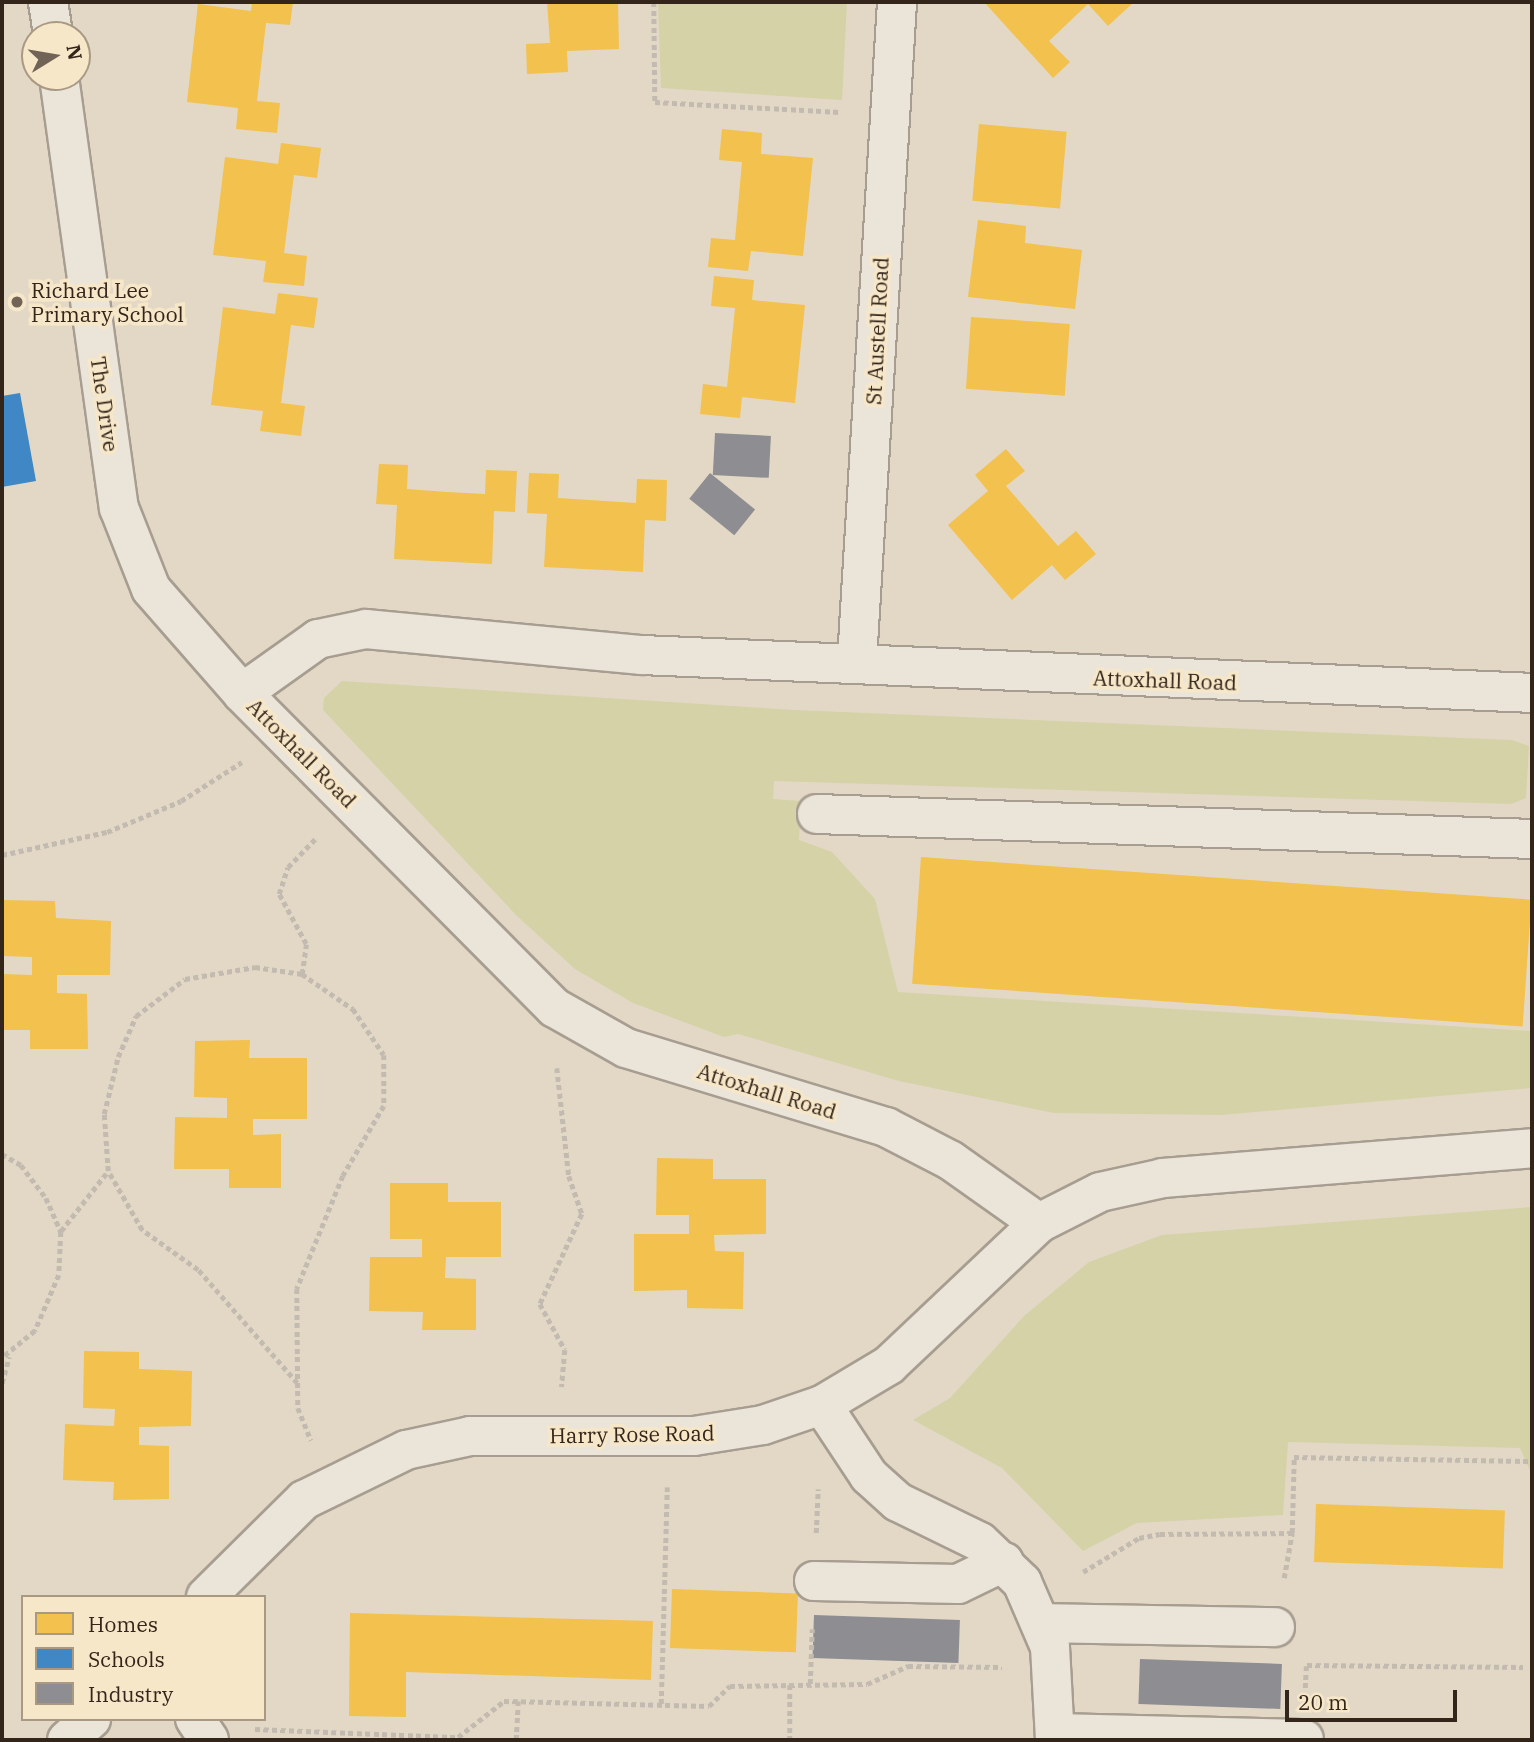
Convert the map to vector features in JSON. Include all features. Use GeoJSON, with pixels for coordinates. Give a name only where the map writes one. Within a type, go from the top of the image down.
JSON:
{"type":"FeatureCollection","features":[{"type":"Feature","properties":{"kind":"street"},"geometry":{"type":"LineString","coordinates":[[48,2],[51,21]]}},
{"type":"Feature","properties":{"kind":"street","name":"St Austell Road"},"geometry":{"type":"LineString","coordinates":[[857,660],[897,2]]}},
{"type":"Feature","properties":{"kind":"street","name":"The Drive"},"geometry":{"type":"LineString","coordinates":[[61,91],[126,534],[150,589],[242,693]]}},
{"type":"Feature","properties":{"kind":"street","name":"Attoxhall Road"},"geometry":{"type":"LineString","coordinates":[[1039,1223],[950,1160],[886,1128],[590,1031],[555,1008],[242,693],[318,639],[366,629],[642,655],[857,660],[969,671],[1532,693]]}},
{"type":"Feature","properties":{"kind":"street"},"geometry":{"type":"LineString","coordinates":[[817,814],[1532,839]]}},
{"type":"Feature","properties":{"kind":"street"},"geometry":{"type":"LineString","coordinates":[[1039,1223],[1100,1192],[1163,1178],[1532,1148]]}},
{"type":"Feature","properties":{"kind":"street","name":"Harry Rose Road"},"geometry":{"type":"LineString","coordinates":[[208,1595],[270,1531],[338,1478],[443,1440],[557,1436],[668,1437],[763,1425],[822,1405],[889,1365],[1039,1223]]}},
{"type":"Feature","properties":{"kind":"street"},"geometry":{"type":"LineString","coordinates":[[822,1405],[869,1476],[898,1502],[980,1542],[1004,1562],[1038,1612],[1054,1670],[1055,1736],[1304,1739]]}},
{"type":"Feature","properties":{"kind":"street"},"geometry":{"type":"LineString","coordinates":[[814,1581],[958,1584],[1004,1562]]}},
{"type":"Feature","properties":{"kind":"street"},"geometry":{"type":"LineString","coordinates":[[1038,1612],[1275,1627]]}},
{"type":"Feature","properties":{"kind":"street"},"geometry":{"type":"LineString","coordinates":[[67,1740],[88,1721]]}},
{"type":"Feature","properties":{"kind":"street"},"geometry":{"type":"LineString","coordinates":[[196,1721],[209,1740]]}},
{"type":"Feature","properties":{"kind":"path"},"geometry":{"type":"LineString","coordinates":[[654,2],[655,102],[890,114]]}},
{"type":"Feature","properties":{"kind":"path"},"geometry":{"type":"LineString","coordinates":[[2,855],[107,832],[181,801],[223,778],[277,729]]}},
{"type":"Feature","properties":{"kind":"path"},"geometry":{"type":"LineString","coordinates":[[302,974],[306,944],[279,894],[288,867],[308,844]]}},
{"type":"Feature","properties":{"kind":"path"},"geometry":{"type":"LineString","coordinates":[[297,1383],[198,1270],[142,1230],[108,1171],[104,1114],[136,1016],[185,979],[255,967],[302,974],[353,1009],[384,1055],[383,1106],[343,1176],[297,1289],[297,1383],[310,1441],[338,1478]]}},
{"type":"Feature","properties":{"kind":"path"},"geometry":{"type":"LineString","coordinates":[[557,1436],[565,1350],[540,1304],[582,1214],[558,1104]]}},
{"type":"Feature","properties":{"kind":"path"},"geometry":{"type":"LineString","coordinates":[[2,1154],[21,1165],[46,1198],[61,1232],[59,1275],[35,1331],[9,1356],[2,1358]]}},
{"type":"Feature","properties":{"kind":"path"},"geometry":{"type":"LineString","coordinates":[[61,1232],[108,1171]]}},
{"type":"Feature","properties":{"kind":"path"},"geometry":{"type":"LineString","coordinates":[[2,1383],[9,1356]]}},
{"type":"Feature","properties":{"kind":"path"},"geometry":{"type":"LineString","coordinates":[[662,1704],[668,1437]]}},
{"type":"Feature","properties":{"kind":"path"},"geometry":{"type":"LineString","coordinates":[[246,1729],[458,1737],[504,1701],[709,1706],[730,1686],[867,1684],[908,1666],[1009,1667],[1038,1612],[1139,1538],[1292,1533],[1294,1457],[1532,1461]]}},
{"type":"Feature","properties":{"kind":"path"},"geometry":{"type":"LineString","coordinates":[[1275,1627],[1306,1665],[1523,1667]]}},
{"type":"Feature","properties":{"kind":"path"},"geometry":{"type":"LineString","coordinates":[[790,1685],[790,1740]]}},
{"type":"Feature","properties":{"kind":"path"},"geometry":{"type":"LineString","coordinates":[[516,1740],[518,1701]]}},
{"type":"Feature","properties":{"kind":"shaded area"},"geometry":{"type":"Polygon","coordinates":[[[658,2],[847,2],[842,100],[661,88],[658,2]]]}},
{"type":"Feature","properties":{"kind":"shaded area"},"geometry":{"type":"Polygon","coordinates":[[[342,681],[794,710],[1512,740],[1529,746],[1526,798],[1511,804],[774,781],[773,799],[801,801],[799,840],[832,852],[875,899],[898,992],[1532,1031],[1532,1088],[1221,1115],[1054,1113],[899,1081],[738,1034],[724,1037],[633,1003],[575,969],[517,916],[323,710],[324,698],[342,681]]]}},
{"type":"Feature","properties":{"kind":"shaded area"},"geometry":{"type":"Polygon","coordinates":[[[1532,1207],[1532,1475],[1520,1448],[1288,1442],[1283,1515],[1137,1523],[1083,1551],[1002,1468],[913,1420],[950,1398],[1024,1316],[1089,1262],[1162,1235],[1532,1207]]]}},
{"type":"Feature","properties":{"kind":"building: Homes"},"geometry":{"type":"Polygon","coordinates":[[[252,2],[293,2],[290,25],[266,23],[257,101],[280,103],[277,133],[236,129],[238,108],[187,102],[198,4],[251,11],[252,2]]]}},
{"type":"Feature","properties":{"kind":"building: Homes"},"geometry":{"type":"Polygon","coordinates":[[[547,2],[618,2],[619,49],[567,51],[568,72],[527,74],[526,44],[550,43],[547,2]]]}},
{"type":"Feature","properties":{"kind":"building: Homes"},"geometry":{"type":"Polygon","coordinates":[[[984,2],[1134,2],[1108,26],[1088,4],[1049,41],[1070,62],[1053,78],[984,2]]]}},
{"type":"Feature","properties":{"kind":"building: Homes"},"geometry":{"type":"Polygon","coordinates":[[[979,124],[1067,132],[1060,208],[972,201],[979,124]]]}},
{"type":"Feature","properties":{"kind":"building: Homes"},"geometry":{"type":"Polygon","coordinates":[[[722,129],[762,133],[761,154],[813,158],[803,256],[751,251],[748,271],[708,267],[711,238],[735,240],[742,162],[719,160],[722,129]]]}},
{"type":"Feature","properties":{"kind":"building: Homes"},"geometry":{"type":"Polygon","coordinates":[[[281,143],[321,148],[317,178],[294,175],[284,253],[307,256],[304,286],[263,282],[266,261],[213,255],[225,157],[278,164],[281,143]]]}},
{"type":"Feature","properties":{"kind":"building: Homes"},"geometry":{"type":"Polygon","coordinates":[[[978,220],[1026,226],[1025,243],[1082,250],[1075,309],[968,297],[978,220]]]}},
{"type":"Feature","properties":{"kind":"building: Homes"},"geometry":{"type":"Polygon","coordinates":[[[714,276],[754,280],[752,300],[805,305],[795,403],[742,397],[740,418],[700,414],[703,384],[727,387],[735,308],[711,306],[714,276]]]}},
{"type":"Feature","properties":{"kind":"building: Homes"},"geometry":{"type":"Polygon","coordinates":[[[278,293],[318,298],[314,328],[291,325],[281,403],[305,406],[301,436],[260,431],[263,411],[211,405],[223,307],[275,314],[278,293]]]}},
{"type":"Feature","properties":{"kind":"building: Homes"},"geometry":{"type":"Polygon","coordinates":[[[971,317],[1070,324],[1065,396],[966,389],[971,317]]]}},
{"type":"Feature","properties":{"kind":"building: Homes"},"geometry":{"type":"Polygon","coordinates":[[[1006,449],[1025,471],[1006,486],[1058,546],[1076,531],[1096,554],[1065,580],[1052,565],[1012,600],[948,525],[988,491],[975,475],[1006,449]]]}},
{"type":"Feature","properties":{"kind":"building: Homes"},"geometry":{"type":"Polygon","coordinates":[[[379,464],[408,465],[407,489],[485,494],[486,470],[517,471],[515,512],[494,511],[492,564],[394,559],[397,505],[376,504],[379,464]]]}},
{"type":"Feature","properties":{"kind":"building: Homes"},"geometry":{"type":"Polygon","coordinates":[[[529,473],[559,474],[558,498],[636,503],[637,479],[667,480],[666,521],[645,520],[643,572],[544,567],[547,514],[527,513],[529,473]]]}},
{"type":"Feature","properties":{"kind":"building: Homes"},"geometry":{"type":"Polygon","coordinates":[[[921,857],[1532,900],[1523,1026],[912,984],[921,857]]]}},
{"type":"Feature","properties":{"kind":"building: Homes"},"geometry":{"type":"Polygon","coordinates":[[[2,900],[55,901],[56,918],[111,921],[110,975],[57,975],[57,993],[87,994],[88,1049],[30,1049],[30,1030],[2,1030],[2,974],[32,975],[32,957],[2,956],[2,900]]]}},
{"type":"Feature","properties":{"kind":"building: Homes"},"geometry":{"type":"Polygon","coordinates":[[[250,1040],[249,1058],[307,1058],[307,1119],[253,1119],[253,1135],[281,1134],[281,1188],[229,1188],[229,1169],[174,1169],[175,1117],[227,1118],[227,1098],[194,1097],[195,1041],[250,1040]]]}},
{"type":"Feature","properties":{"kind":"building: Homes"},"geometry":{"type":"Polygon","coordinates":[[[657,1158],[713,1159],[713,1179],[766,1179],[766,1234],[714,1235],[715,1251],[744,1252],[743,1309],[687,1308],[687,1290],[634,1291],[634,1234],[689,1234],[689,1215],[656,1215],[657,1158]]]}},
{"type":"Feature","properties":{"kind":"building: Homes"},"geometry":{"type":"Polygon","coordinates":[[[390,1183],[448,1183],[448,1202],[501,1202],[501,1257],[446,1257],[445,1278],[476,1279],[476,1330],[422,1330],[423,1312],[369,1311],[370,1257],[422,1257],[422,1239],[390,1239],[390,1183]]]}},
{"type":"Feature","properties":{"kind":"building: Homes"},"geometry":{"type":"Polygon","coordinates":[[[84,1351],[139,1352],[139,1369],[192,1371],[191,1426],[139,1427],[139,1445],[169,1446],[169,1499],[113,1500],[114,1482],[63,1480],[65,1424],[114,1426],[115,1409],[83,1408],[84,1351]]]}},
{"type":"Feature","properties":{"kind":"building: Homes"},"geometry":{"type":"Polygon","coordinates":[[[1316,1504],[1505,1511],[1503,1569],[1314,1562],[1316,1504]]]}},
{"type":"Feature","properties":{"kind":"building: Homes"},"geometry":{"type":"Polygon","coordinates":[[[672,1589],[798,1593],[796,1652],[670,1648],[672,1589]]]}},
{"type":"Feature","properties":{"kind":"building: Homes"},"geometry":{"type":"Polygon","coordinates":[[[350,1613],[653,1621],[651,1680],[406,1672],[406,1717],[349,1716],[350,1613]]]}},
{"type":"Feature","properties":{"kind":"building: Schools"},"geometry":{"type":"Polygon","coordinates":[[[20,393],[36,481],[2,487],[2,396],[20,393]]]}},
{"type":"Feature","properties":{"kind":"building: Industry"},"geometry":{"type":"Polygon","coordinates":[[[715,433],[771,436],[769,478],[713,475],[715,433]]]}},
{"type":"Feature","properties":{"kind":"building: Industry"},"geometry":{"type":"Polygon","coordinates":[[[710,473],[755,510],[734,535],[689,499],[710,473]]]}},
{"type":"Feature","properties":{"kind":"building: Industry"},"geometry":{"type":"Polygon","coordinates":[[[814,1615],[960,1620],[958,1663],[812,1658],[814,1615]]]}},
{"type":"Feature","properties":{"kind":"building: Industry"},"geometry":{"type":"Polygon","coordinates":[[[1140,1659],[1282,1664],[1280,1709],[1138,1704],[1140,1659]]]}},
{"type":"Feature","properties":{"kind":"place","name":"Richard Lee Primary School"},"geometry":{"type":"Point","coordinates":[17,302]}}]}
